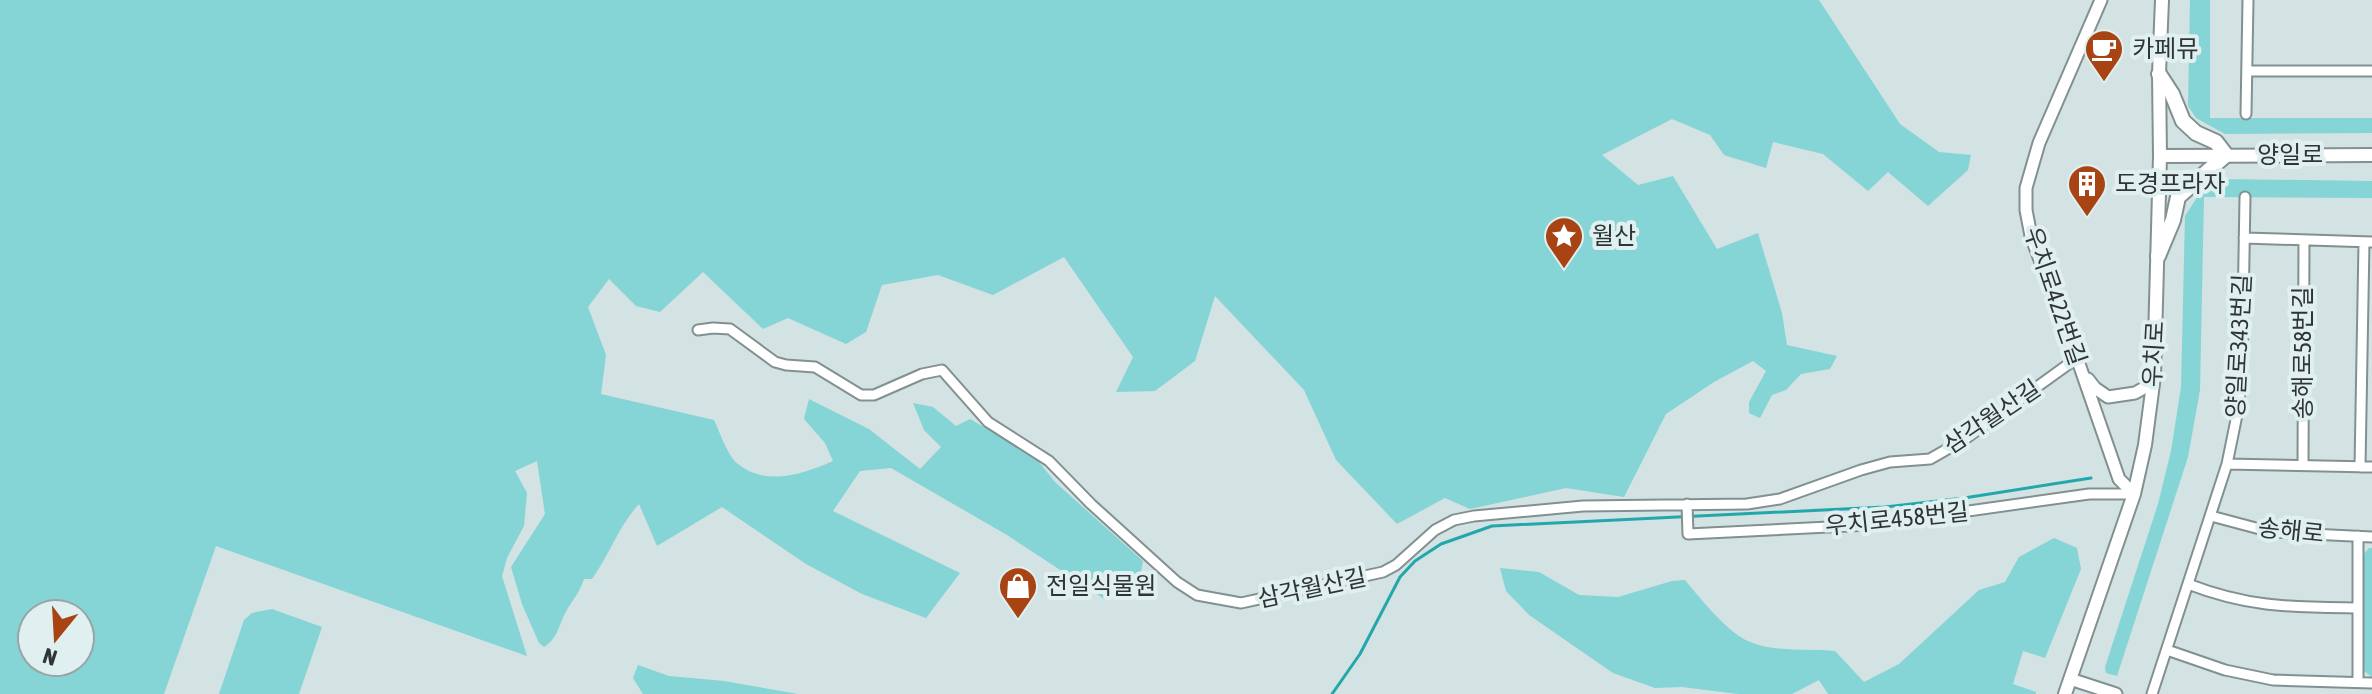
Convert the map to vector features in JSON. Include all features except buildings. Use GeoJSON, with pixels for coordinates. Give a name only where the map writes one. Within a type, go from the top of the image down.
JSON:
{"type":"FeatureCollection","features":[{"type":"Feature","properties":{"kind":"main road","name":"우치로"},"geometry":{"type":"LineString","coordinates":[[2065,694],[2134,494],[2145,445],[2153,383],[2158,256],[2159,3]]}},
{"type":"Feature","properties":{"kind":"main road"},"geometry":{"type":"LineString","coordinates":[[2158,256],[2173,220],[2178,197],[2226,155],[2216,142],[2196,133],[2183,121],[2172,94],[2159,74]]}},
{"type":"Feature","properties":{"kind":"main road","name":"양일로"},"geometry":{"type":"LineString","coordinates":[[2160,156],[2372,155]]}},
{"type":"Feature","properties":{"kind":"street"},"geometry":{"type":"LineString","coordinates":[[2246,114],[2248,0]]}},
{"type":"Feature","properties":{"kind":"street","name":"우치로422번길"},"geometry":{"type":"LineString","coordinates":[[2101,2],[2039,143],[2026,188],[2031,236],[2119,479],[2134,494]]}},
{"type":"Feature","properties":{"kind":"street"},"geometry":{"type":"LineString","coordinates":[[2247,71],[2372,71]]}},
{"type":"Feature","properties":{"kind":"street","name":"양일로343번길"},"geometry":{"type":"LineString","coordinates":[[2152,694],[2227,464],[2238,410],[2242,372],[2245,197]]}},
{"type":"Feature","properties":{"kind":"street"},"geometry":{"type":"LineString","coordinates":[[2244,238],[2368,242],[2360,467]]}},
{"type":"Feature","properties":{"kind":"street","name":"송해로58번길"},"geometry":{"type":"LineString","coordinates":[[2303,465],[2304,242]]}},
{"type":"Feature","properties":{"kind":"street","name":"삼각월산길"},"geometry":{"type":"LineString","coordinates":[[698,330],[730,329],[775,362],[815,367],[861,395],[874,395],[922,374],[942,370],[988,422],[1049,461],[1177,582],[1197,595],[1241,603],[1383,572],[1396,565],[1435,530],[1454,520],[1545,508],[1747,504],[1780,499],[1890,462],[1930,459],[2079,363]]}},
{"type":"Feature","properties":{"kind":"street"},"geometry":{"type":"LineString","coordinates":[[2079,363],[2095,388],[2108,397],[2135,393],[2153,383]]}},
{"type":"Feature","properties":{"kind":"street"},"geometry":{"type":"LineString","coordinates":[[2227,464],[2372,467]]}},
{"type":"Feature","properties":{"kind":"street","name":"우치로458번길"},"geometry":{"type":"LineString","coordinates":[[1687,504],[1688,534],[1869,525],[2089,494],[2134,494]]}},
{"type":"Feature","properties":{"kind":"street","name":"송해로"},"geometry":{"type":"LineString","coordinates":[[2211,516],[2271,532],[2372,537]]}},
{"type":"Feature","properties":{"kind":"street"},"geometry":{"type":"LineString","coordinates":[[2358,536],[2358,682]]}},
{"type":"Feature","properties":{"kind":"street"},"geometry":{"type":"LineString","coordinates":[[2188,584],[2235,601],[2357,608]]}},
{"type":"Feature","properties":{"kind":"street"},"geometry":{"type":"LineString","coordinates":[[2167,650],[2225,670],[2273,680],[2372,683]]}},
{"type":"Feature","properties":{"kind":"street"},"geometry":{"type":"LineString","coordinates":[[2070,679],[2116,694]]}},
{"type":"Feature","properties":{"kind":"shaded area"},"geometry":{"type":"Polygon","coordinates":[[[0,0],[1819,0],[1900,124],[1939,152],[1971,155],[1968,170],[1928,206],[1888,172],[1868,191],[1823,154],[1773,142],[1766,168],[1724,155],[1710,135],[1672,119],[1602,155],[1638,185],[1673,176],[1717,249],[1758,233],[1782,313],[1787,345],[1837,356],[1830,369],[1801,374],[1786,390],[1772,395],[1760,418],[1749,413],[1749,402],[1766,371],[1753,361],[1714,382],[1666,414],[1624,497],[1566,488],[1470,509],[1445,498],[1397,524],[1336,460],[1304,390],[1215,296],[1195,361],[1155,391],[1116,392],[1133,357],[1064,257],[993,295],[938,275],[882,285],[866,332],[846,344],[788,318],[763,329],[703,272],[660,312],[636,306],[609,279],[588,307],[606,355],[601,394],[714,420],[727,449],[738,464],[749,471],[773,477],[797,474],[833,461],[825,443],[804,419],[809,399],[869,429],[920,469],[941,447],[924,430],[913,403],[933,407],[956,426],[970,419],[1034,456],[1055,482],[1143,561],[1139,583],[1106,600],[1007,535],[891,468],[860,471],[833,511],[960,573],[926,618],[862,594],[806,564],[722,507],[657,546],[639,504],[592,579],[584,579],[556,634],[544,647],[539,643],[522,604],[511,567],[545,514],[537,461],[515,471],[527,493],[524,526],[507,558],[502,576],[527,656],[216,546],[164,694],[0,694],[0,0]]]}},
{"type":"Feature","properties":{"kind":"shaded area"},"geometry":{"type":"Polygon","coordinates":[[[2190,0],[2210,0],[2210,118],[2372,118],[2372,133],[2225,134],[2196,118],[2188,106],[2190,0]]]}},
{"type":"Feature","properties":{"kind":"shaded area"},"geometry":{"type":"Polygon","coordinates":[[[2220,179],[2372,181],[2372,198],[2204,197],[2200,390],[2188,457],[2117,676],[2106,673],[2105,667],[2158,504],[2171,451],[2181,387],[2185,216],[2208,183],[2220,179]]]}},
{"type":"Feature","properties":{"kind":"shaded area"},"geometry":{"type":"Polygon","coordinates":[[[2054,538],[2077,548],[2081,569],[2045,658],[2023,651],[2013,684],[2036,694],[1828,694],[1819,680],[1792,694],[1655,688],[1613,673],[1529,615],[1506,591],[1500,568],[1539,572],[1579,595],[1618,597],[1685,580],[1714,614],[1740,637],[1769,647],[1835,651],[1864,682],[1899,664],[1979,590],[2005,582],[2019,557],[2054,538]]]}},
{"type":"Feature","properties":{"kind":"shaded area"},"geometry":{"type":"Polygon","coordinates":[[[2372,548],[2372,677],[2363,670],[2362,556],[2372,548]]]}},
{"type":"Feature","properties":{"kind":"shaded area"},"geometry":{"type":"Polygon","coordinates":[[[272,609],[322,627],[299,694],[219,694],[244,620],[252,613],[272,609]]]}},
{"type":"Feature","properties":{"kind":"shaded area"},"geometry":{"type":"Polygon","coordinates":[[[638,665],[669,676],[724,681],[798,694],[643,694],[633,678],[638,665]]]}},
{"type":"Feature","properties":{"kind":"waterway"},"geometry":{"type":"LineString","coordinates":[[1332,694],[1360,654],[1400,577],[1415,561],[1441,544],[1492,526],[1885,507],[2091,478]]}},
{"type":"Feature","properties":{"kind":"place","name":"카페뮤"},"geometry":{"type":"Point","coordinates":[2104,83]}},
{"type":"Feature","properties":{"kind":"place","name":"도경프라자"},"geometry":{"type":"Point","coordinates":[2087,218]}},
{"type":"Feature","properties":{"kind":"place","name":"월산"},"geometry":{"type":"Point","coordinates":[1564,270]}},
{"type":"Feature","properties":{"kind":"place","name":"전일식물원"},"geometry":{"type":"Point","coordinates":[1018,620]}}]}
